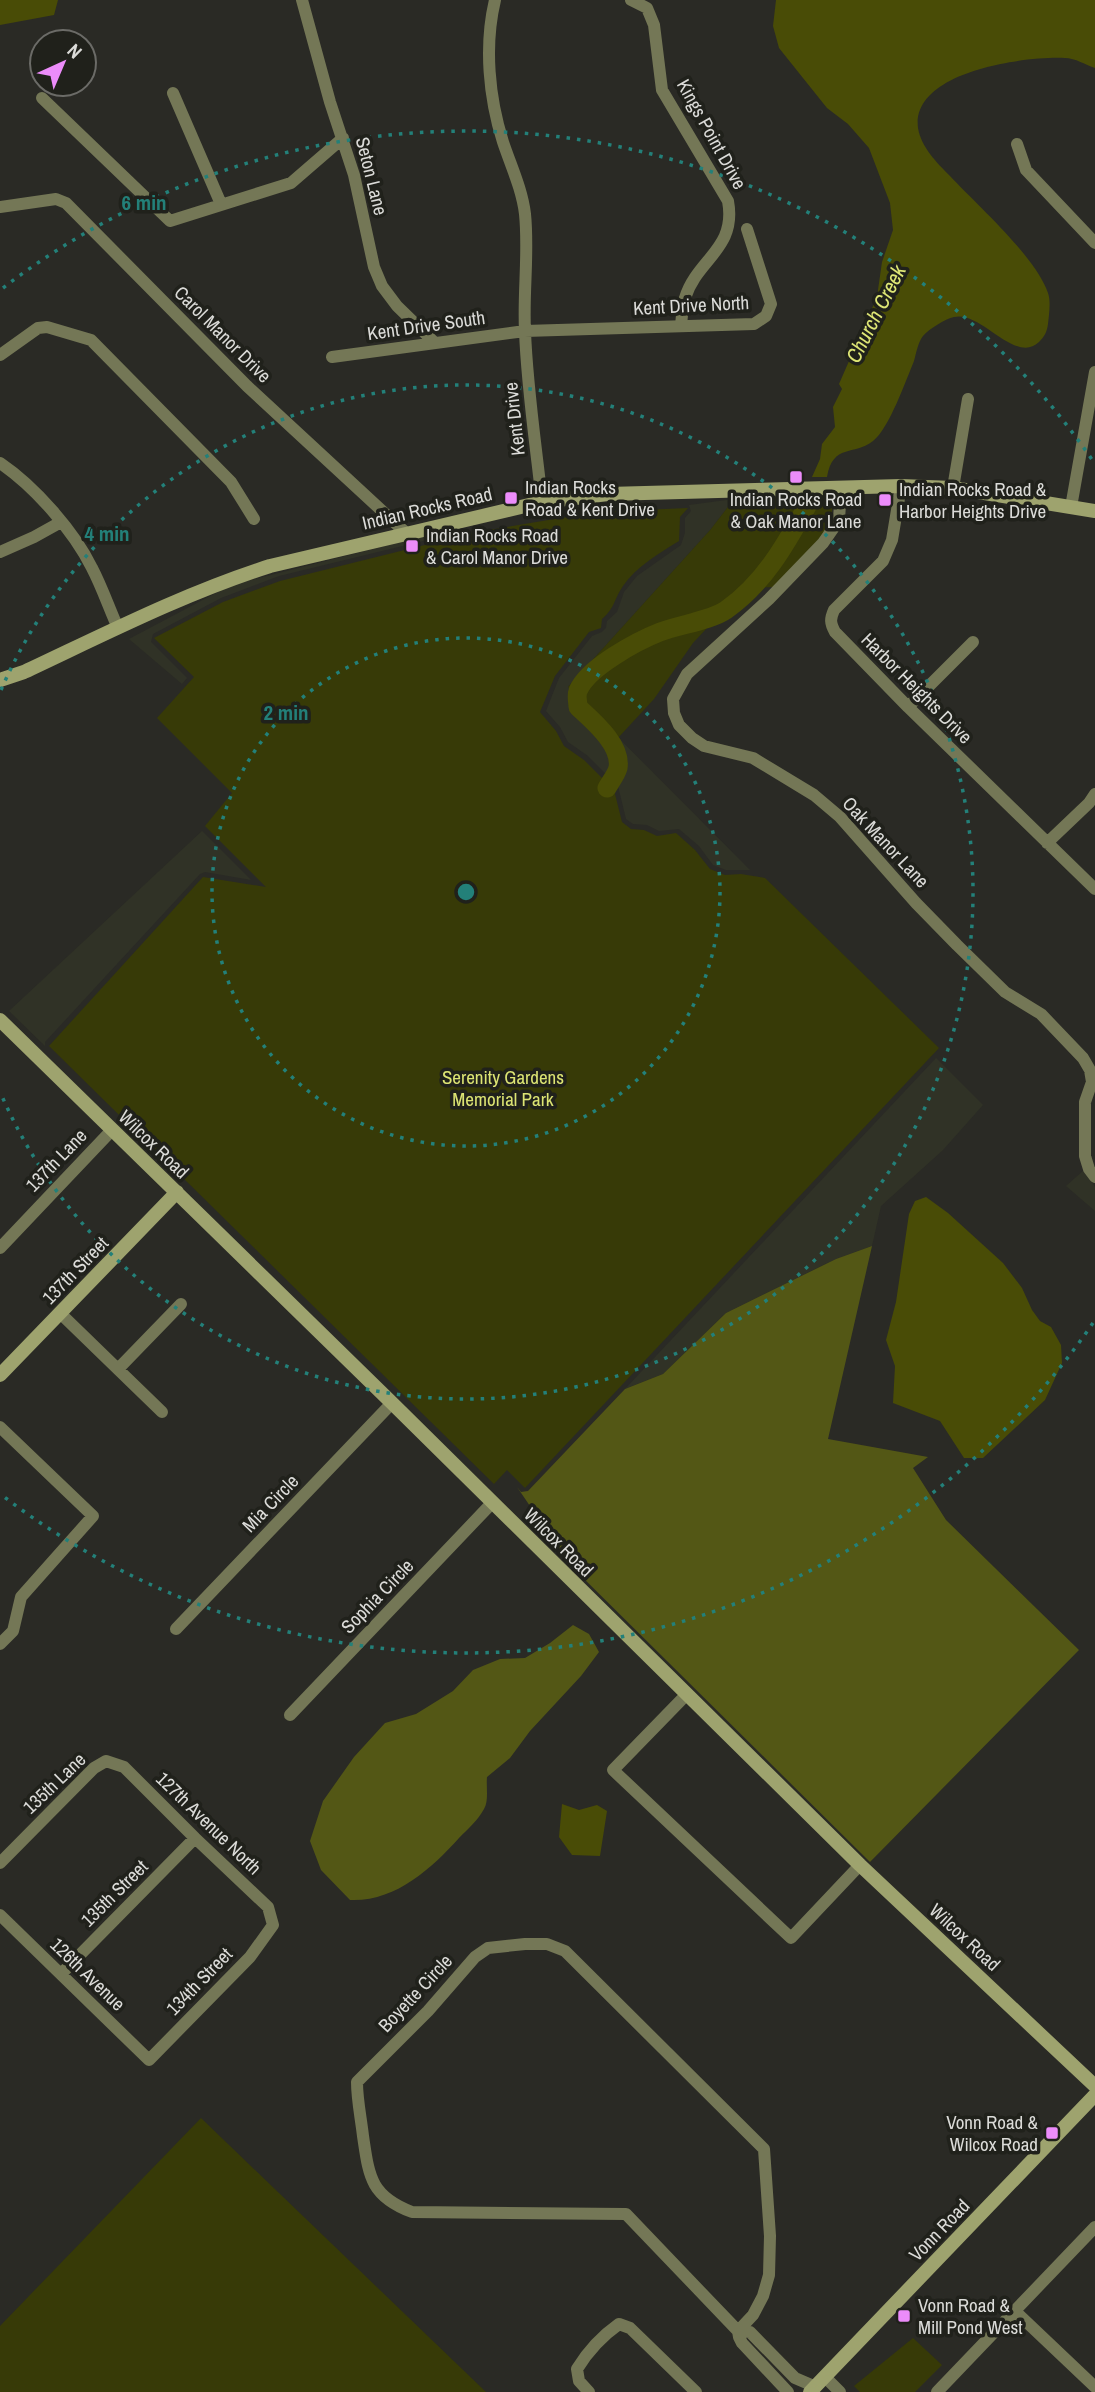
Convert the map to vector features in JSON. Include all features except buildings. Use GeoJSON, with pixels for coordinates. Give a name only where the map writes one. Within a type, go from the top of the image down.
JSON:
{"type":"FeatureCollection","features":[{"type":"Feature","properties":{"kind":"street","name":"Seton Lane"},"geometry":{"type":"LineString","coordinates":[[302,0],[330,102],[343,138],[374,267],[382,286],[397,306],[435,343]]}},
{"type":"Feature","properties":{"kind":"street"},"geometry":{"type":"LineString","coordinates":[[495,0],[490,42],[491,86],[493,104],[521,193],[524,212],[527,250],[525,331]]}},
{"type":"Feature","properties":{"kind":"street","name":"Kings Point Drive"},"geometry":{"type":"LineString","coordinates":[[631,0],[647,8],[654,25],[662,90],[728,201],[731,216],[727,235],[685,297],[681,326]]}},
{"type":"Feature","properties":{"kind":"street"},"geometry":{"type":"LineString","coordinates":[[173,93],[221,204]]}},
{"type":"Feature","properties":{"kind":"street"},"geometry":{"type":"LineString","coordinates":[[43,98],[170,221],[290,183],[343,138]]}},
{"type":"Feature","properties":{"kind":"street"},"geometry":{"type":"LineString","coordinates":[[1017,144],[1026,170],[1095,243]]}},
{"type":"Feature","properties":{"kind":"street","name":"Carol Manor Drive"},"geometry":{"type":"LineString","coordinates":[[0,207],[55,199],[66,203],[247,386],[406,533]]}},
{"type":"Feature","properties":{"kind":"street","name":"Kent Drive North"},"geometry":{"type":"LineString","coordinates":[[525,331],[754,324],[766,316],[771,304],[747,229]]}},
{"type":"Feature","properties":{"kind":"street"},"geometry":{"type":"LineString","coordinates":[[0,355],[38,328],[57,329],[91,340],[231,482],[254,519]]}},
{"type":"Feature","properties":{"kind":"street","name":"Kent Drive South"},"geometry":{"type":"LineString","coordinates":[[332,357],[525,331]]}},
{"type":"Feature","properties":{"kind":"street","name":"Kent Drive"},"geometry":{"type":"LineString","coordinates":[[525,331],[542,502]]}},
{"type":"Feature","properties":{"kind":"street"},"geometry":{"type":"LineString","coordinates":[[1071,507],[1095,372]]}},
{"type":"Feature","properties":{"kind":"street"},"geometry":{"type":"LineString","coordinates":[[953,488],[968,399]]}},
{"type":"Feature","properties":{"kind":"street"},"geometry":{"type":"LineString","coordinates":[[0,463],[11,470],[61,522],[92,566],[118,628]]}},
{"type":"Feature","properties":{"kind":"street","name":"Indian Rocks Road"},"geometry":{"type":"LineString","coordinates":[[0,680],[24,672],[200,591],[247,573],[542,502],[608,494],[901,486],[953,488],[1095,512]]}},
{"type":"Feature","properties":{"kind":"street","name":"Harbor Heights Drive"},"geometry":{"type":"LineString","coordinates":[[901,486],[892,540],[883,561],[834,610],[830,618],[831,625],[908,707],[1095,889]]}},
{"type":"Feature","properties":{"kind":"street","name":"Oak Manor Lane"},"geometry":{"type":"LineString","coordinates":[[841,487],[839,520],[823,543],[769,599],[687,674],[673,699],[674,713],[679,725],[704,746],[753,758],[814,795],[840,817],[916,903],[1005,992],[1041,1014],[1083,1058],[1090,1070],[1092,1083],[1085,1102],[1085,1156],[1095,1177]]}},
{"type":"Feature","properties":{"kind":"street"},"geometry":{"type":"LineString","coordinates":[[0,552],[61,522]]}},
{"type":"Feature","properties":{"kind":"street"},"geometry":{"type":"LineString","coordinates":[[908,707],[973,642]]}},
{"type":"Feature","properties":{"kind":"street"},"geometry":{"type":"LineString","coordinates":[[1047,843],[1095,794]]}},
{"type":"Feature","properties":{"kind":"street","name":"Wilcox Road"},"geometry":{"type":"LineString","coordinates":[[0,1020],[860,1866],[1095,2086]]}},
{"type":"Feature","properties":{"kind":"street","name":"137th Lane"},"geometry":{"type":"LineString","coordinates":[[0,1248],[112,1130]]}},
{"type":"Feature","properties":{"kind":"street","name":"137th Street"},"geometry":{"type":"LineString","coordinates":[[0,1375],[177,1192]]}},
{"type":"Feature","properties":{"kind":"street"},"geometry":{"type":"LineString","coordinates":[[118,1369],[181,1304]]}},
{"type":"Feature","properties":{"kind":"street"},"geometry":{"type":"LineString","coordinates":[[60,1312],[162,1412]]}},
{"type":"Feature","properties":{"kind":"street","name":"Mia Circle"},"geometry":{"type":"LineString","coordinates":[[176,1629],[392,1403]]}},
{"type":"Feature","properties":{"kind":"street"},"geometry":{"type":"LineString","coordinates":[[0,1427],[93,1516],[21,1597],[13,1631],[0,1644]]}},
{"type":"Feature","properties":{"kind":"street","name":"Sophia Circle"},"geometry":{"type":"LineString","coordinates":[[290,1715],[492,1503]]}},
{"type":"Feature","properties":{"kind":"street"},"geometry":{"type":"LineString","coordinates":[[686,1695],[614,1770],[791,1938],[860,1866]]}},
{"type":"Feature","properties":{"kind":"street","name":"127th Avenue North"},"geometry":{"type":"LineString","coordinates":[[106,1760],[124,1767],[268,1907],[273,1925]]}},
{"type":"Feature","properties":{"kind":"street","name":"135th Lane"},"geometry":{"type":"LineString","coordinates":[[0,1863],[94,1768],[106,1760]]}},
{"type":"Feature","properties":{"kind":"street","name":"135th Street"},"geometry":{"type":"LineString","coordinates":[[61,1974],[195,1838]]}},
{"type":"Feature","properties":{"kind":"street","name":"126th Avenue"},"geometry":{"type":"LineString","coordinates":[[0,1915],[149,2060]]}},
{"type":"Feature","properties":{"kind":"street","name":"134th Street"},"geometry":{"type":"LineString","coordinates":[[149,2060],[250,1957],[273,1925]]}},
{"type":"Feature","properties":{"kind":"street","name":"Boyette Circle"},"geometry":{"type":"LineString","coordinates":[[788,2392],[738,2337],[738,2330],[752,2315],[763,2296],[769,2275],[770,2236],[764,2149],[565,1951],[547,1944],[525,1944],[488,1948],[475,1956],[428,2011],[357,2082],[369,2174],[380,2192],[394,2205],[412,2212],[626,2214],[738,2330],[750,2332],[795,2378],[840,2392]]}},
{"type":"Feature","properties":{"kind":"street","name":"Vonn Road"},"geometry":{"type":"LineString","coordinates":[[817,2385],[1095,2095]]}},
{"type":"Feature","properties":{"kind":"street"},"geometry":{"type":"LineString","coordinates":[[937,2392],[1095,2227]]}},
{"type":"Feature","properties":{"kind":"street"},"geometry":{"type":"LineString","coordinates":[[1015,2311],[1095,2387]]}},
{"type":"Feature","properties":{"kind":"street"},"geometry":{"type":"LineString","coordinates":[[589,2392],[579,2381],[577,2368],[587,2354],[619,2324],[630,2328],[696,2392]]}},
{"type":"Feature","properties":{"kind":"shaded area"},"geometry":{"type":"Polygon","coordinates":[[[734,499],[711,529],[568,687],[750,870],[726,870],[713,865],[699,846],[679,829],[659,831],[647,825],[633,824],[626,819],[618,786],[588,756],[568,742],[560,727],[546,711],[559,678],[592,636],[606,628],[607,621],[617,612],[624,592],[637,576],[681,545],[685,533],[685,518],[691,511],[689,505],[734,499]]]}},
{"type":"Feature","properties":{"kind":"shaded area"},"geometry":{"type":"Polygon","coordinates":[[[456,533],[279,576],[221,598],[153,634],[151,642],[187,678],[182,684],[129,639],[231,585],[420,537],[456,533]]]}},
{"type":"Feature","properties":{"kind":"shaded area"},"geometry":{"type":"Polygon","coordinates":[[[202,831],[251,880],[205,872],[200,874],[45,1042],[45,1046],[9,1011],[202,831]]]}},
{"type":"Feature","properties":{"kind":"shaded area"},"geometry":{"type":"Polygon","coordinates":[[[936,1058],[983,1105],[943,1150],[881,1206],[872,1246],[836,1259],[726,1313],[663,1374],[625,1389],[936,1058]]]}},
{"type":"Feature","properties":{"kind":"shaded area"},"geometry":{"type":"Polygon","coordinates":[[[1084,1170],[1095,1187],[1095,1211],[1066,1186],[1084,1170]]]}},
{"type":"Feature","properties":{"kind":"green space"},"geometry":{"type":"Polygon","coordinates":[[[793,496],[832,498],[832,520],[818,540],[773,587],[753,588],[721,613],[693,643],[654,699],[618,738],[568,687],[711,529],[734,499],[793,496]]]}},
{"type":"Feature","properties":{"kind":"green space","name":"Serenity Gardens Memorial Park"},"geometry":{"type":"Polygon","coordinates":[[[688,508],[680,517],[679,541],[648,561],[629,579],[610,611],[602,619],[601,628],[589,632],[555,676],[540,712],[556,731],[564,746],[584,760],[614,790],[622,822],[631,829],[644,830],[657,836],[676,833],[695,850],[710,869],[725,875],[741,874],[765,878],[939,1048],[525,1488],[507,1470],[494,1484],[49,1046],[203,877],[266,887],[205,826],[232,793],[157,718],[194,677],[154,638],[223,602],[280,581],[477,532],[596,512],[688,508]]]}},
{"type":"Feature","properties":{"kind":"green space"},"geometry":{"type":"Polygon","coordinates":[[[872,1246],[828,1439],[928,1457],[913,1468],[946,1520],[1079,1650],[870,1862],[571,1566],[517,1487],[521,1492],[528,1491],[625,1389],[663,1374],[726,1313],[836,1259],[872,1246]]]}},
{"type":"Feature","properties":{"kind":"green space"},"geometry":{"type":"Polygon","coordinates":[[[573,1625],[589,1634],[599,1652],[510,1758],[487,1777],[486,1806],[476,1821],[436,1861],[411,1881],[382,1896],[350,1900],[321,1870],[310,1841],[323,1801],[354,1757],[385,1723],[416,1714],[453,1691],[473,1670],[500,1659],[525,1658],[573,1625]]]}},
{"type":"Feature","properties":{"kind":"green space"},"geometry":{"type":"Polygon","coordinates":[[[201,2118],[486,2392],[0,2392],[0,2326],[201,2118]]]}},
{"type":"Feature","properties":{"kind":"green space"},"geometry":{"type":"Polygon","coordinates":[[[913,2338],[942,2365],[915,2392],[860,2392],[854,2386],[913,2338]]]}},
{"type":"Feature","properties":{"kind":"water"},"geometry":{"type":"Polygon","coordinates":[[[0,0],[58,0],[54,15],[0,25],[0,0]]]}},
{"type":"Feature","properties":{"kind":"water"},"geometry":{"type":"Polygon","coordinates":[[[776,0],[1095,0],[1095,68],[1077,60],[1047,58],[999,64],[974,71],[951,80],[932,93],[921,109],[918,128],[922,142],[930,154],[1005,232],[1041,279],[1048,293],[1050,308],[1045,334],[1039,342],[1030,347],[1019,347],[964,317],[950,318],[933,327],[920,341],[896,404],[879,435],[866,445],[834,459],[827,477],[812,477],[820,459],[822,444],[835,427],[833,407],[842,389],[839,384],[877,297],[882,262],[893,230],[890,203],[869,148],[848,124],[827,108],[779,48],[773,26],[776,0]]]}},
{"type":"Feature","properties":{"kind":"water"},"geometry":{"type":"Polygon","coordinates":[[[926,1197],[948,1213],[1003,1263],[1022,1288],[1032,1310],[1040,1321],[1051,1327],[1061,1345],[1062,1363],[1045,1400],[983,1458],[964,1458],[940,1421],[893,1403],[895,1366],[886,1340],[896,1302],[909,1214],[915,1201],[926,1197]]]}},
{"type":"Feature","properties":{"kind":"water"},"geometry":{"type":"Polygon","coordinates":[[[562,1804],[579,1810],[597,1805],[607,1811],[600,1856],[572,1855],[559,1837],[562,1804]]]}},
{"type":"Feature","properties":{"kind":"waterway","name":"Church Creek"},"geometry":{"type":"LineString","coordinates":[[607,788],[617,771],[618,759],[605,734],[578,707],[577,693],[583,682],[614,656],[639,642],[660,632],[720,614],[740,599],[775,559],[811,499]]}},
{"type":"Feature","properties":{"kind":"place","name":"Indian Rocks Road & Oak Manor Lane"},"geometry":{"type":"Point","coordinates":[796,477]}},
{"type":"Feature","properties":{"kind":"place","name":"Indian Rocks Road & Kent Drive"},"geometry":{"type":"Point","coordinates":[511,498]}},
{"type":"Feature","properties":{"kind":"place","name":"Indian Rocks Road & Harbor Heights Drive"},"geometry":{"type":"Point","coordinates":[885,500]}},
{"type":"Feature","properties":{"kind":"place","name":"Indian Rocks Road & Carol Manor Drive"},"geometry":{"type":"Point","coordinates":[412,546]}},
{"type":"Feature","properties":{"kind":"place","name":"Vonn Road & Wilcox Road"},"geometry":{"type":"Point","coordinates":[1052,2133]}},
{"type":"Feature","properties":{"kind":"place","name":"Vonn Road & Mill Pond West"},"geometry":{"type":"Point","coordinates":[904,2316]}}]}
